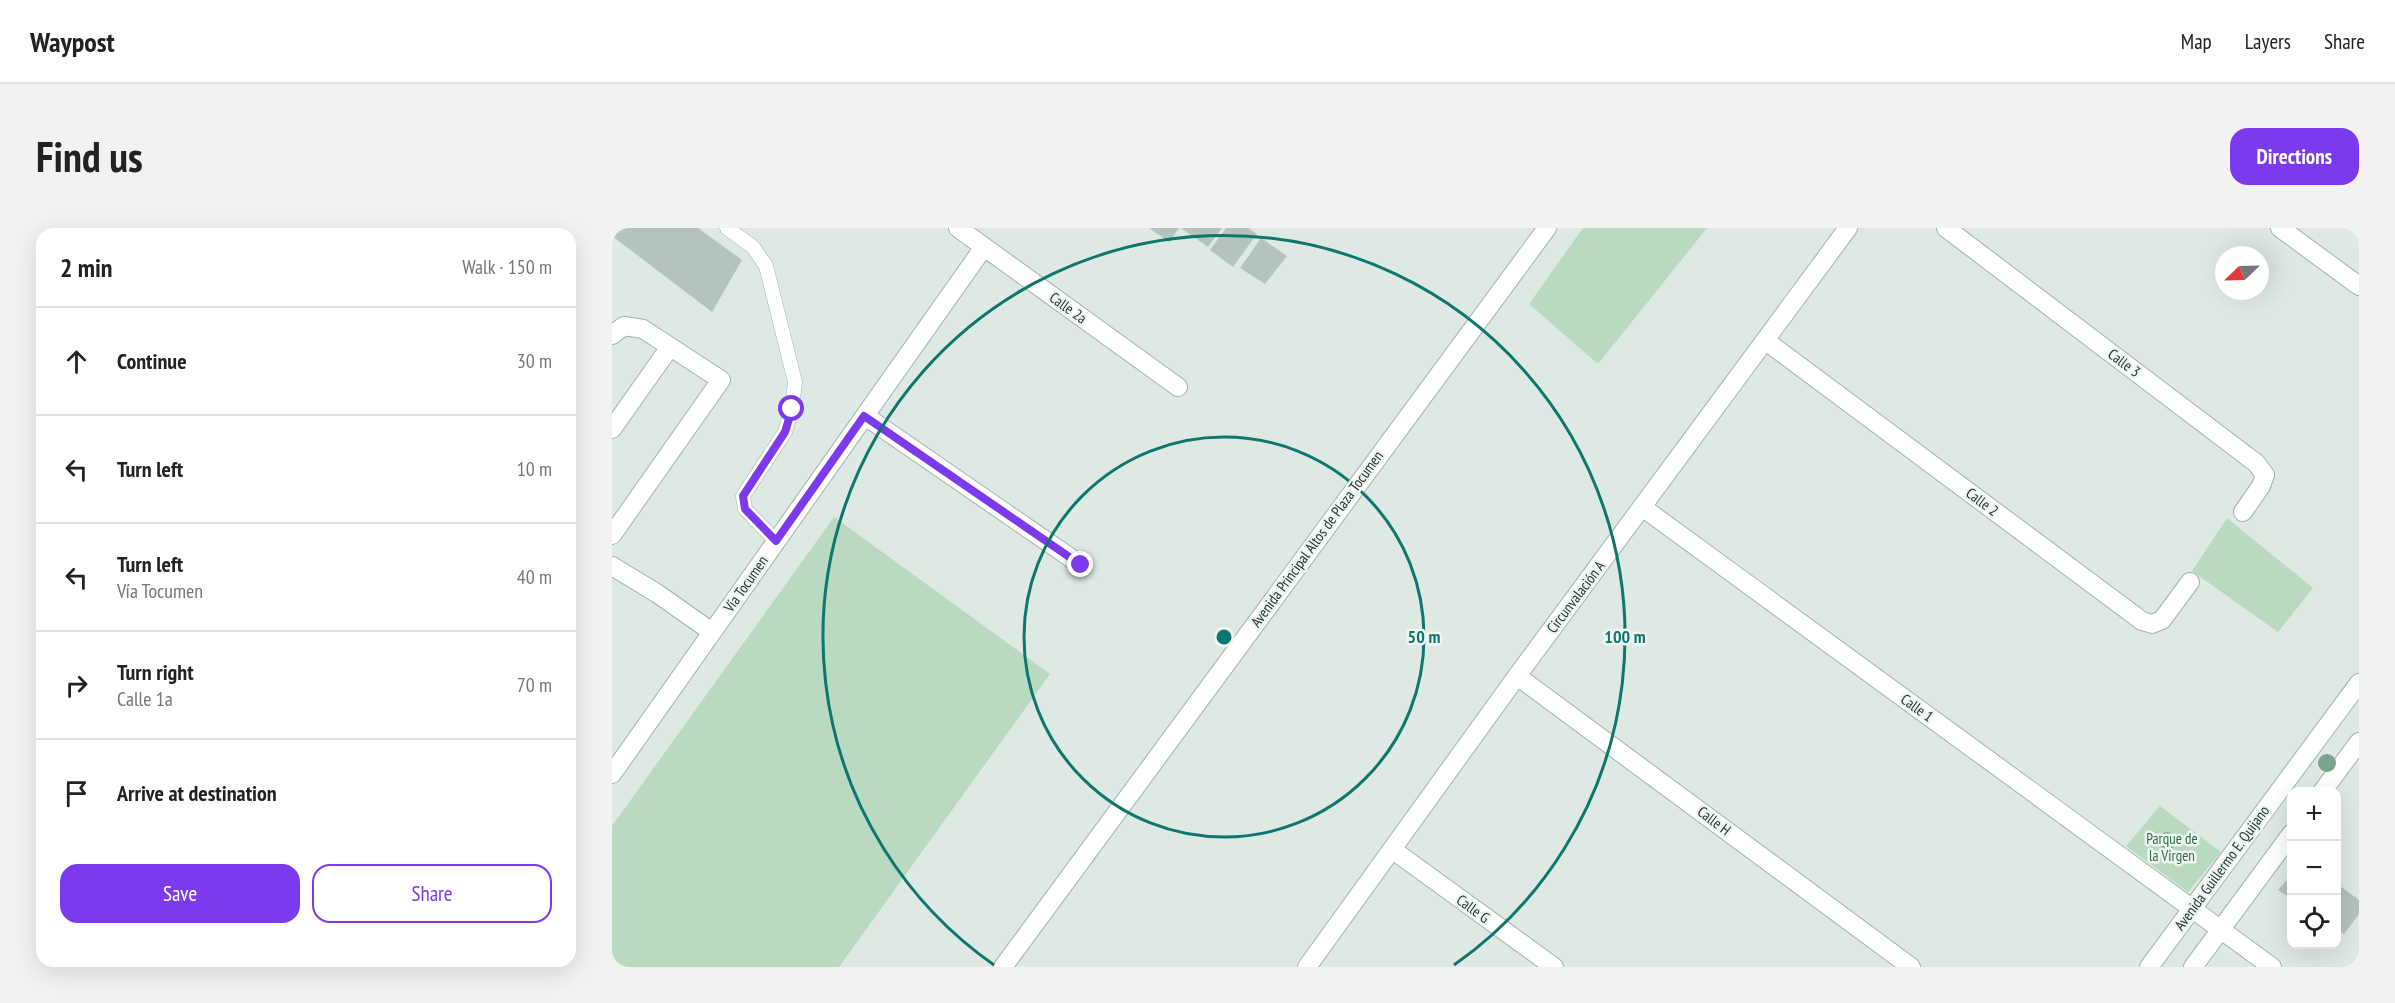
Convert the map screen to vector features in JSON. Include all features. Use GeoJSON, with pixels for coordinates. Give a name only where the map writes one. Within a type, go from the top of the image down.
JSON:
{"type":"FeatureCollection","features":[{"type":"Feature","properties":{"kind":"street","name":"Calle 2a"},"geometry":{"type":"LineString","coordinates":[[958,228],[1178,387]]}},
{"type":"Feature","properties":{"kind":"street","name":"Avenida Principal Altos de Plaza Tocumen"},"geometry":{"type":"LineString","coordinates":[[1003,967],[1546,228]]}},
{"type":"Feature","properties":{"kind":"street","name":"Circunvalación A"},"geometry":{"type":"LineString","coordinates":[[1307,967],[1517,676],[1848,228]]}},
{"type":"Feature","properties":{"kind":"street","name":"Calle 3"},"geometry":{"type":"LineString","coordinates":[[1946,228],[2256,463],[2265,475],[2261,486],[2243,512]]}},
{"type":"Feature","properties":{"kind":"street"},"geometry":{"type":"LineString","coordinates":[[2280,228],[2359,286]]}},
{"type":"Feature","properties":{"kind":"street","name":"Vía Tocumen"},"geometry":{"type":"LineString","coordinates":[[612,774],[984,247]]}},
{"type":"Feature","properties":{"kind":"street"},"geometry":{"type":"LineString","coordinates":[[612,335],[624,326],[643,329],[721,380],[612,535]]}},
{"type":"Feature","properties":{"kind":"street","name":"Calle 2"},"geometry":{"type":"LineString","coordinates":[[1766,341],[2142,621],[2152,624],[2162,620],[2190,582]]}},
{"type":"Feature","properties":{"kind":"street"},"geometry":{"type":"LineString","coordinates":[[612,429],[670,347]]}},
{"type":"Feature","properties":{"kind":"street"},"geometry":{"type":"LineString","coordinates":[[864,416],[1081,565]]}},
{"type":"Feature","properties":{"kind":"street","name":"Calle 1"},"geometry":{"type":"LineString","coordinates":[[1642,507],[2272,967]]}},
{"type":"Feature","properties":{"kind":"street"},"geometry":{"type":"LineString","coordinates":[[612,566],[658,594],[712,632]]}},
{"type":"Feature","properties":{"kind":"street","name":"Calle H"},"geometry":{"type":"LineString","coordinates":[[1517,676],[1911,967]]}},
{"type":"Feature","properties":{"kind":"street","name":"Avenida Guillermo E. Quijano"},"geometry":{"type":"LineString","coordinates":[[2149,967],[2359,682]]}},
{"type":"Feature","properties":{"kind":"street"},"geometry":{"type":"LineString","coordinates":[[2326,787],[2359,742]]}},
{"type":"Feature","properties":{"kind":"street"},"geometry":{"type":"LineString","coordinates":[[2193,967],[2287,840]]}},
{"type":"Feature","properties":{"kind":"street","name":"Calle G"},"geometry":{"type":"LineString","coordinates":[[1393,850],[1554,967]]}},
{"type":"Feature","properties":{"kind":"lane"},"geometry":{"type":"LineString","coordinates":[[727,228],[753,247],[766,266],[795,382],[792,409],[785,432],[743,496],[745,509],[776,541]]}},
{"type":"Feature","properties":{"kind":"green space"},"geometry":{"type":"Polygon","coordinates":[[[1583,228],[1707,228],[1598,364],[1529,304],[1583,228]]]}},
{"type":"Feature","properties":{"kind":"green space"},"geometry":{"type":"Polygon","coordinates":[[[834,517],[1050,674],[839,967],[612,967],[612,826],[834,517]]]}},
{"type":"Feature","properties":{"kind":"green space"},"geometry":{"type":"Polygon","coordinates":[[[2227,518],[2313,588],[2278,632],[2192,571],[2227,518]]]}},
{"type":"Feature","properties":{"kind":"green space","name":"Parque de la Virgen"},"geometry":{"type":"Polygon","coordinates":[[[2160,806],[2221,852],[2188,892],[2126,846],[2160,806]]]}},
{"type":"Feature","properties":{"kind":"building"},"geometry":{"type":"Polygon","coordinates":[[[612,228],[698,228],[742,260],[712,312],[612,236],[612,228]]]}},
{"type":"Feature","properties":{"kind":"building"},"geometry":{"type":"Polygon","coordinates":[[[1149,228],[1179,228],[1169,242],[1149,228]]]}},
{"type":"Feature","properties":{"kind":"building"},"geometry":{"type":"Polygon","coordinates":[[[1181,228],[1222,228],[1208,247],[1181,228]]]}},
{"type":"Feature","properties":{"kind":"building"},"geometry":{"type":"Polygon","coordinates":[[[1226,228],[1248,228],[1257,234],[1233,267],[1210,250],[1226,228]]]}},
{"type":"Feature","properties":{"kind":"building"},"geometry":{"type":"Polygon","coordinates":[[[1261,238],[1287,256],[1265,284],[1240,268],[1261,238]]]}},
{"type":"Feature","properties":{"kind":"building"},"geometry":{"type":"Polygon","coordinates":[[[2287,880],[2287,896],[2278,890],[2287,880]]]}},
{"type":"Feature","properties":{"kind":"building"},"geometry":{"type":"Polygon","coordinates":[[[2341,887],[2359,900],[2359,914],[2344,934],[2341,932],[2341,887]]]}},
{"type":"Feature","properties":{"kind":"route"},"geometry":{"type":"LineString","coordinates":[[792,409],[785,432],[743,496],[745,509],[776,541],[864,416],[1081,565]]}}]}
